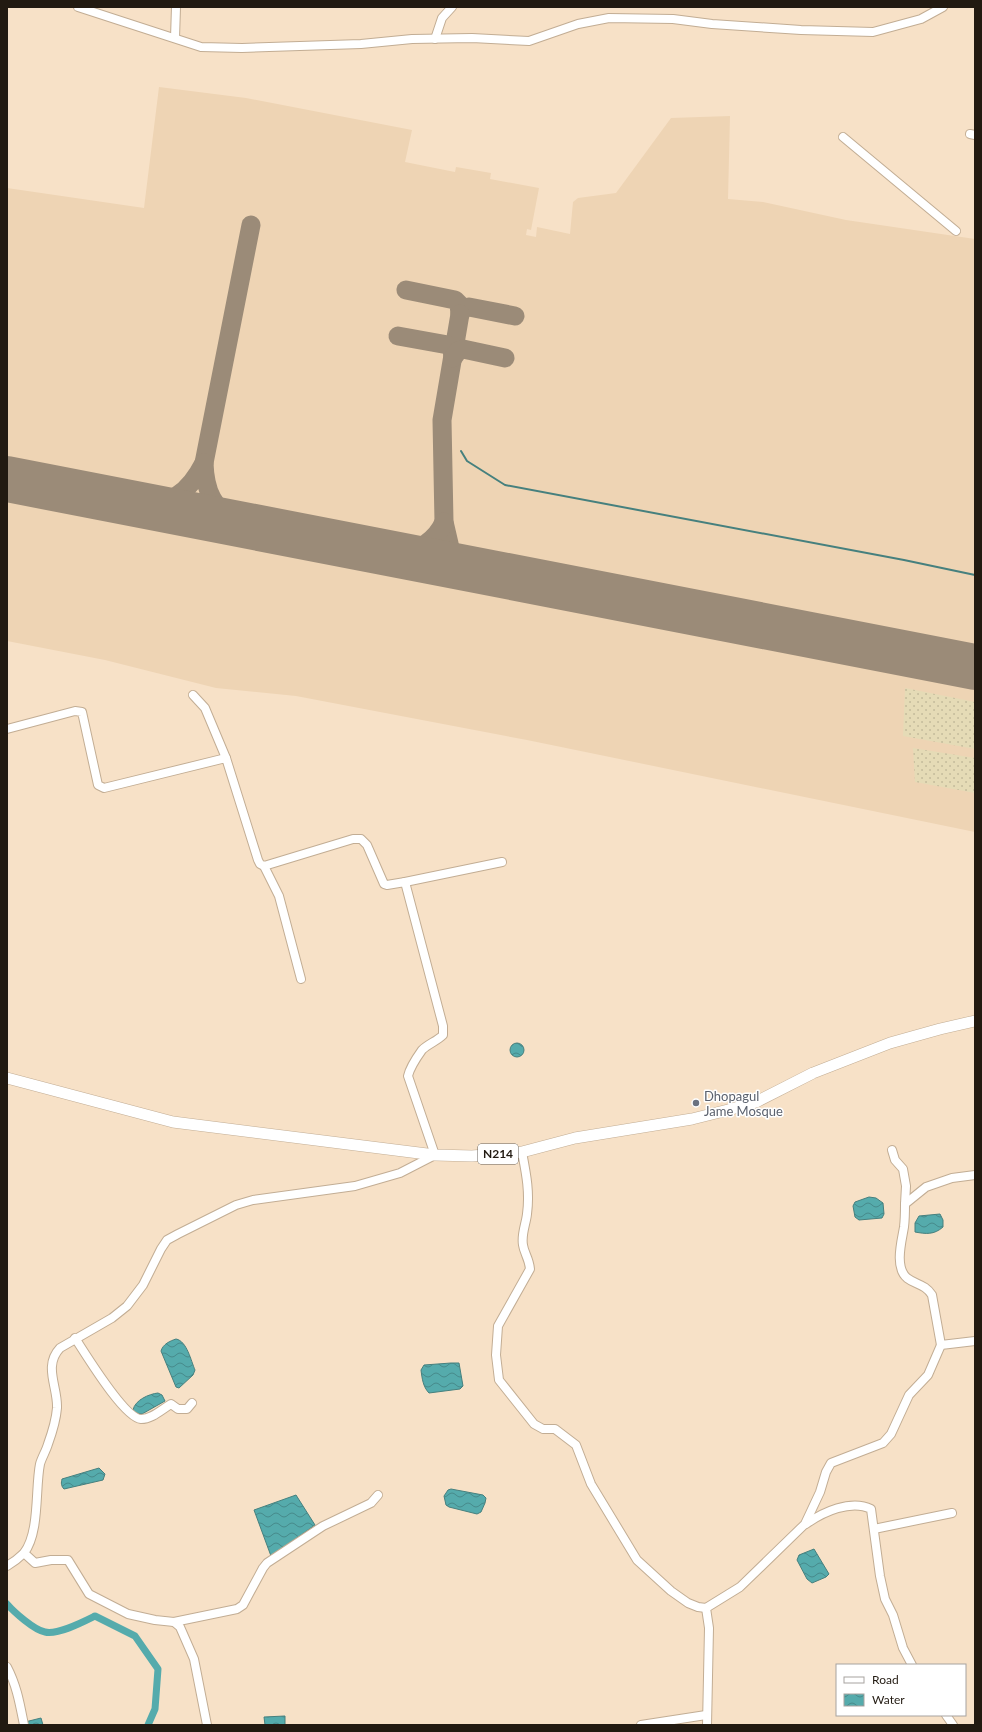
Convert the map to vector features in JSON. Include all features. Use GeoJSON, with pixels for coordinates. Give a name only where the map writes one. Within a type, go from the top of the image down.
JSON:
{"type":"FeatureCollection","features":[{"type":"Feature","properties":{"kind":"highway","name":"N214"},"geometry":{"type":"LineString","coordinates":[[7,1078],[173,1122],[435,1155],[472,1156],[522,1152],[583,1136],[692,1119],[728,1110],[756,1102],[813,1074],[890,1043],[940,1028],[975,1021]]}},
{"type":"Feature","properties":{"kind":"street"},"geometry":{"type":"LineString","coordinates":[[78,7],[201,47],[242,48],[361,44],[412,39],[472,38],[529,41],[578,24],[609,18],[673,19],[712,24],[786,29],[873,32],[920,19],[943,7]]}},
{"type":"Feature","properties":{"kind":"street"},"geometry":{"type":"LineString","coordinates":[[176,7],[176,38]]}},
{"type":"Feature","properties":{"kind":"street"},"geometry":{"type":"LineString","coordinates":[[435,39],[442,18],[452,7]]}},
{"type":"Feature","properties":{"kind":"street"},"geometry":{"type":"LineString","coordinates":[[843,137],[956,231]]}},
{"type":"Feature","properties":{"kind":"street"},"geometry":{"type":"LineString","coordinates":[[193,695],[205,708],[226,758],[258,860],[260,864],[264,866],[279,896],[301,979]]}},
{"type":"Feature","properties":{"kind":"street"},"geometry":{"type":"LineString","coordinates":[[7,729],[75,711],[82,712],[98,785],[104,788],[226,758]]}},
{"type":"Feature","properties":{"kind":"street"},"geometry":{"type":"LineString","coordinates":[[264,866],[353,839],[361,840],[367,845],[384,884],[387,885],[502,862]]}},
{"type":"Feature","properties":{"kind":"street"},"geometry":{"type":"LineString","coordinates":[[10,1565],[24,1552],[34,1528],[40,1462],[49,1444],[57,1410],[57,1394],[52,1376],[51,1363],[55,1353],[75,1338],[112,1318],[127,1306],[143,1285],[167,1240],[236,1205],[252,1200],[355,1186],[400,1174],[435,1155],[408,1076],[409,1071],[423,1050],[436,1042],[443,1035],[443,1026],[405,882]]}},
{"type":"Feature","properties":{"kind":"street"},"geometry":{"type":"LineString","coordinates":[[805,1524],[820,1492],[826,1472],[831,1464],[883,1443],[891,1434],[909,1395],[928,1375],[941,1345],[932,1295],[928,1288],[907,1278],[902,1272],[900,1241],[904,1225],[906,1186],[903,1169],[895,1160],[892,1150]]}},
{"type":"Feature","properties":{"kind":"street"},"geometry":{"type":"LineString","coordinates":[[522,1152],[529,1189],[527,1215],[523,1232],[523,1245],[529,1259],[530,1269],[498,1326],[496,1355],[499,1380],[534,1424],[543,1429],[555,1429],[576,1445],[591,1484],[637,1560],[671,1591],[688,1603],[698,1607],[706,1608],[740,1587],[805,1524],[817,1516],[839,1508],[860,1505],[871,1509],[880,1576],[885,1599],[893,1615],[903,1648],[911,1664]]}},
{"type":"Feature","properties":{"kind":"street"},"geometry":{"type":"LineString","coordinates":[[905,1204],[926,1187],[952,1178],[975,1175]]}},
{"type":"Feature","properties":{"kind":"street"},"geometry":{"type":"LineString","coordinates":[[75,1338],[110,1390],[130,1413],[138,1419],[148,1418],[170,1404],[178,1409],[187,1409],[192,1403]]}},
{"type":"Feature","properties":{"kind":"street"},"geometry":{"type":"LineString","coordinates":[[941,1345],[975,1341]]}},
{"type":"Feature","properties":{"kind":"street"},"geometry":{"type":"LineString","coordinates":[[24,1552],[35,1563],[51,1560],[68,1560],[89,1594],[128,1614],[155,1620],[174,1622],[237,1609],[243,1605],[267,1563],[324,1526],[371,1503],[378,1495]]}},
{"type":"Feature","properties":{"kind":"street"},"geometry":{"type":"LineString","coordinates":[[874,1529],[952,1513]]}},
{"type":"Feature","properties":{"kind":"street"},"geometry":{"type":"LineString","coordinates":[[706,1608],[709,1628],[706,1715],[707,1725]]}},
{"type":"Feature","properties":{"kind":"street"},"geometry":{"type":"LineString","coordinates":[[174,1622],[180,1627],[194,1659],[207,1725]]}},
{"type":"Feature","properties":{"kind":"street"},"geometry":{"type":"LineString","coordinates":[[7,1667],[20,1700],[24,1725]]}},
{"type":"Feature","properties":{"kind":"street"},"geometry":{"type":"LineString","coordinates":[[641,1725],[706,1715]]}},
{"type":"Feature","properties":{"kind":"street"},"geometry":{"type":"LineString","coordinates":[[947,1716],[952,1725]]}},
{"type":"Feature","properties":{"kind":"shaded area"},"geometry":{"type":"Polygon","coordinates":[[[159,87],[246,98],[412,130],[405,162],[455,172],[456,167],[491,173],[490,179],[539,188],[531,230],[527,229],[526,235],[536,237],[537,227],[570,234],[573,202],[578,198],[616,193],[671,118],[730,116],[728,199],[763,202],[846,220],[975,239],[975,832],[527,740],[296,696],[216,688],[105,660],[7,641],[7,188],[144,208],[159,87]]]}},
{"type":"Feature","properties":{"kind":"sand"},"geometry":{"type":"Polygon","coordinates":[[[905,688],[975,702],[975,749],[903,736],[905,688]]]}},
{"type":"Feature","properties":{"kind":"sand"},"geometry":{"type":"Polygon","coordinates":[[[913,748],[975,758],[975,793],[915,782],[913,748]]]}},
{"type":"Feature","properties":{"kind":"water"},"geometry":{"type":"Polygon","coordinates":[[[514,1043],[520,1043],[524,1047],[524,1053],[520,1057],[514,1057],[510,1053],[510,1047],[514,1043]]]}},
{"type":"Feature","properties":{"kind":"water"},"geometry":{"type":"Polygon","coordinates":[[[869,1197],[876,1198],[883,1203],[884,1214],[882,1218],[859,1220],[855,1217],[853,1206],[855,1202],[869,1197]]]}},
{"type":"Feature","properties":{"kind":"water"},"geometry":{"type":"Polygon","coordinates":[[[940,1214],[943,1220],[943,1227],[940,1230],[930,1233],[915,1232],[915,1223],[919,1216],[940,1214]]]}},
{"type":"Feature","properties":{"kind":"water"},"geometry":{"type":"Polygon","coordinates":[[[176,1339],[183,1343],[186,1347],[195,1370],[193,1375],[179,1388],[176,1387],[161,1351],[165,1345],[176,1339]]]}},
{"type":"Feature","properties":{"kind":"water"},"geometry":{"type":"Polygon","coordinates":[[[459,1363],[463,1386],[460,1389],[429,1393],[424,1385],[422,1376],[421,1370],[424,1365],[459,1363]]]}},
{"type":"Feature","properties":{"kind":"water"},"geometry":{"type":"Polygon","coordinates":[[[158,1393],[162,1395],[165,1401],[142,1414],[136,1413],[133,1410],[134,1406],[139,1400],[158,1393]]]}},
{"type":"Feature","properties":{"kind":"water"},"geometry":{"type":"Polygon","coordinates":[[[99,1468],[105,1474],[103,1480],[64,1489],[62,1487],[62,1479],[99,1468]]]}},
{"type":"Feature","properties":{"kind":"water"},"geometry":{"type":"Polygon","coordinates":[[[451,1489],[483,1495],[486,1498],[481,1512],[477,1514],[446,1505],[444,1496],[448,1490],[451,1489]]]}},
{"type":"Feature","properties":{"kind":"water"},"geometry":{"type":"Polygon","coordinates":[[[296,1495],[315,1525],[271,1556],[254,1510],[296,1495]]]}},
{"type":"Feature","properties":{"kind":"water"},"geometry":{"type":"Polygon","coordinates":[[[814,1549],[829,1574],[826,1577],[812,1583],[807,1579],[797,1560],[799,1555],[814,1549]]]}},
{"type":"Feature","properties":{"kind":"water"},"geometry":{"type":"Polygon","coordinates":[[[285,1716],[285,1725],[265,1725],[264,1717],[285,1716]]]}},
{"type":"Feature","properties":{"kind":"water"},"geometry":{"type":"Polygon","coordinates":[[[41,1718],[43,1725],[26,1725],[25,1722],[41,1718]]]}},
{"type":"Feature","properties":{"kind":"waterway"},"geometry":{"type":"LineString","coordinates":[[461,451],[467,461],[505,485],[904,560],[975,575]]}},
{"type":"Feature","properties":{"kind":"waterway"},"geometry":{"type":"LineString","coordinates":[[7,1604],[19,1616],[40,1631],[57,1632],[95,1616],[135,1636],[158,1669],[155,1709],[148,1725]]}},
{"type":"Feature","properties":{"kind":"taxiway"},"geometry":{"type":"LineString","coordinates":[[204,463],[251,225]]}},
{"type":"Feature","properties":{"kind":"taxiway"},"geometry":{"type":"LineString","coordinates":[[406,290],[455,300],[459,304],[460,314],[464,308],[469,307],[515,316]]}},
{"type":"Feature","properties":{"kind":"taxiway"},"geometry":{"type":"LineString","coordinates":[[460,314],[442,420],[444,522],[450,548],[460,561],[473,570]]}},
{"type":"Feature","properties":{"kind":"taxiway"},"geometry":{"type":"LineString","coordinates":[[398,336],[448,345],[452,350],[453,356]]}},
{"type":"Feature","properties":{"kind":"taxiway"},"geometry":{"type":"LineString","coordinates":[[453,358],[458,351],[463,349],[505,358]]}},
{"type":"Feature","properties":{"kind":"taxiway"},"geometry":{"type":"LineString","coordinates":[[136,504],[159,502],[169,500],[177,496],[192,483],[204,463],[206,483],[212,498],[222,512],[238,524]]}},
{"type":"Feature","properties":{"kind":"taxiway"},"geometry":{"type":"LineString","coordinates":[[401,556],[426,544],[441,529],[444,522]]}},
{"type":"Feature","properties":{"kind":"runway"},"geometry":{"type":"LineString","coordinates":[[7,479],[975,667]]}},
{"type":"Feature","properties":{"kind":"place","name":"Dhopagul Jame Mosque"},"geometry":{"type":"Point","coordinates":[696,1103]}}]}
